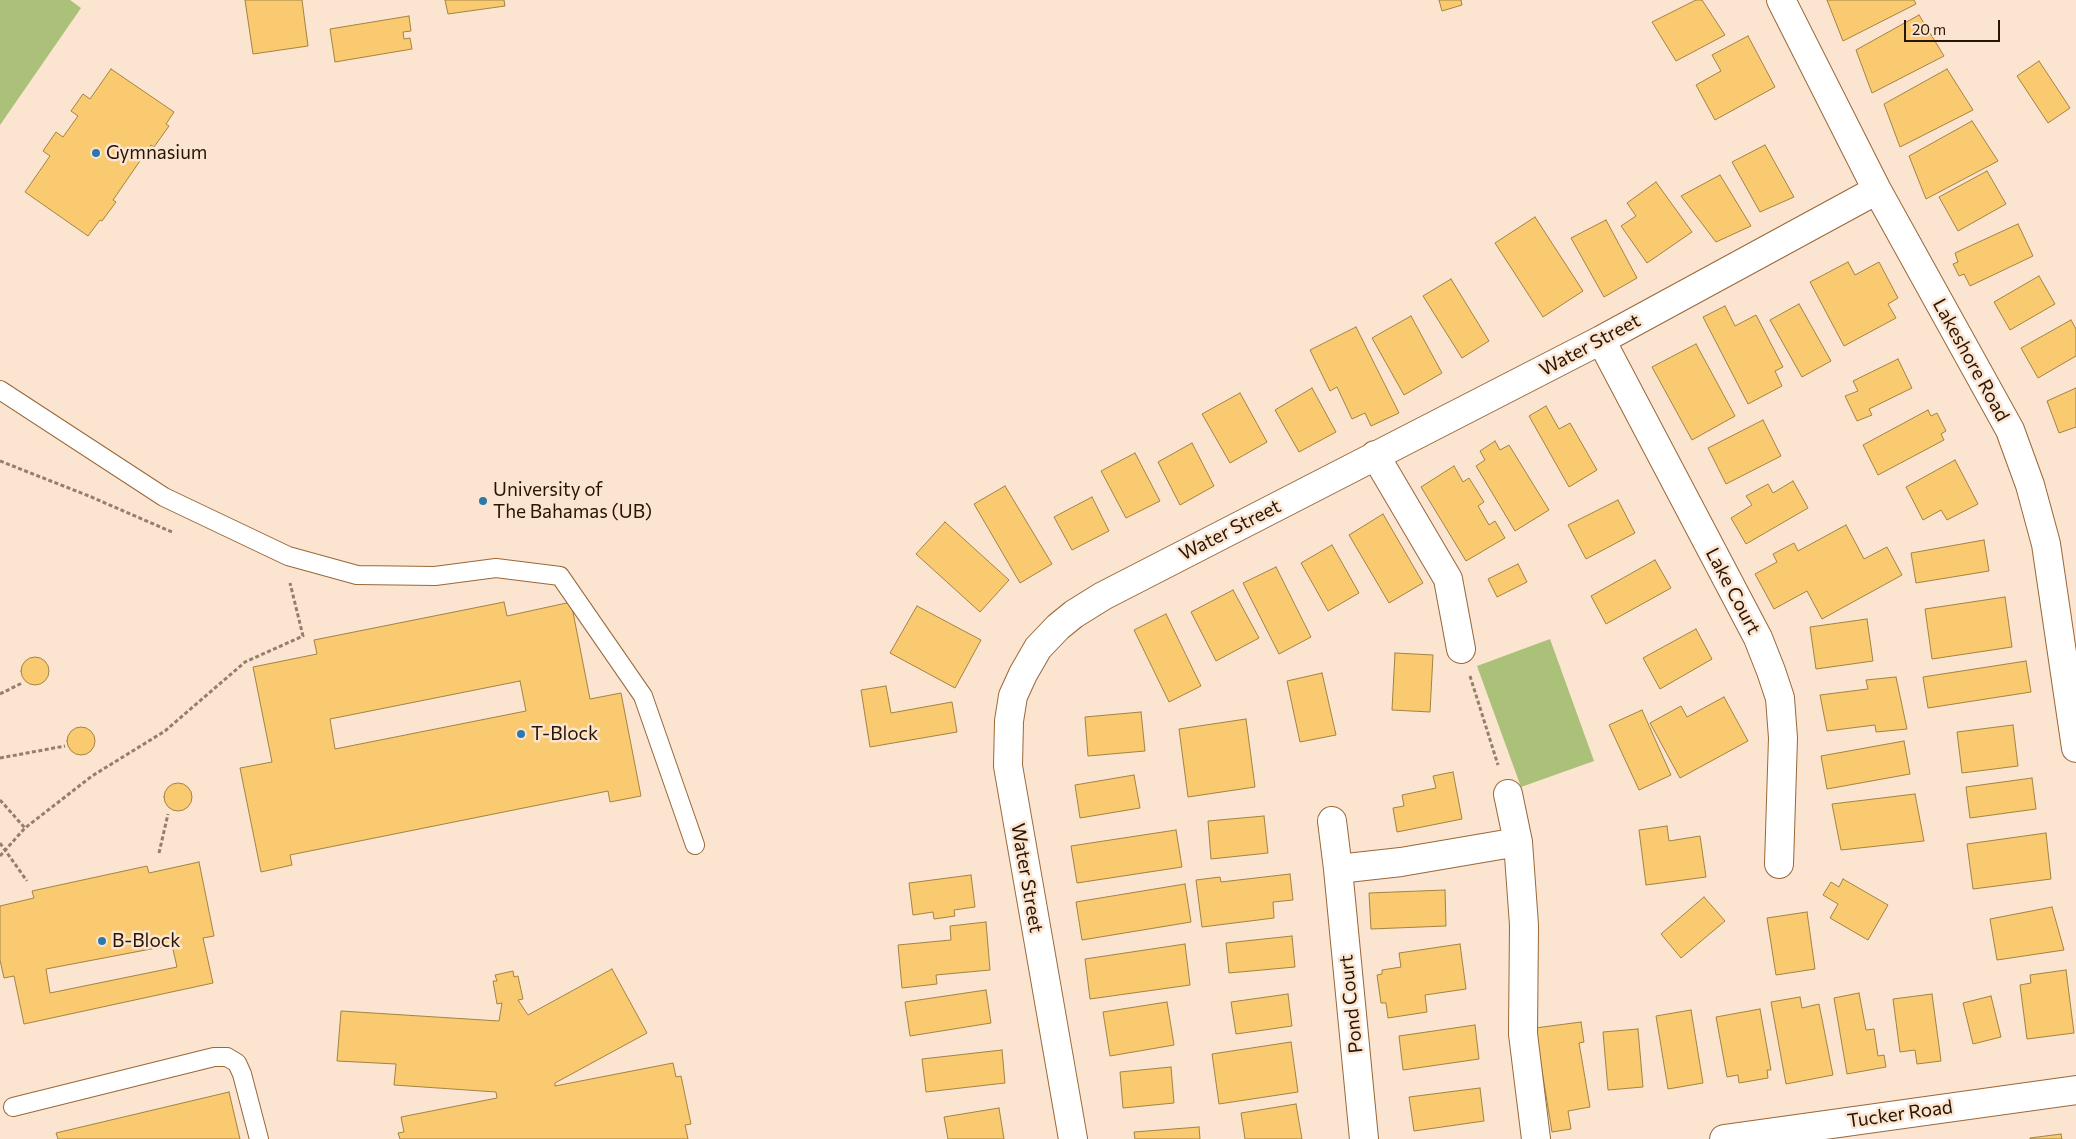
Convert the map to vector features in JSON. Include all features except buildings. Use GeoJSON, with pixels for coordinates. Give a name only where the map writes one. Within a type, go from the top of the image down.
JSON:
{"type":"FeatureCollection","features":[{"type":"Feature","properties":{"kind":"street","name":"Lakeshore Road"},"geometry":{"type":"LineString","coordinates":[[1781,0],[1876,190],[2010,430],[2030,485],[2046,544],[2076,748]]}},
{"type":"Feature","properties":{"kind":"street","name":"Water Street"},"geometry":{"type":"LineString","coordinates":[[1073,1139],[1008,766],[1008,721],[1013,696],[1038,648],[1058,627],[1074,614],[1112,591],[1601,340],[1876,190]]}},
{"type":"Feature","properties":{"kind":"street","name":"Lake Court"},"geometry":{"type":"LineString","coordinates":[[1601,340],[1758,638],[1772,671],[1780,698],[1783,738],[1779,864]]}},
{"type":"Feature","properties":{"kind":"street"},"geometry":{"type":"LineString","coordinates":[[1375,455],[1448,579],[1461,649]]}},
{"type":"Feature","properties":{"kind":"street"},"geometry":{"type":"LineString","coordinates":[[1508,794],[1518,842],[1524,925],[1522,1034],[1536,1139]]}},
{"type":"Feature","properties":{"kind":"street","name":"Pond Court"},"geometry":{"type":"LineString","coordinates":[[1332,821],[1364,1139]]}},
{"type":"Feature","properties":{"kind":"street"},"geometry":{"type":"LineString","coordinates":[[1338,869],[1401,862],[1518,842]]}},
{"type":"Feature","properties":{"kind":"street","name":"Tucker Road"},"geometry":{"type":"LineString","coordinates":[[1724,1139],[1807,1133],[2076,1090]]}},
{"type":"Feature","properties":{"kind":"lane"},"geometry":{"type":"LineString","coordinates":[[0,390],[164,497],[288,556],[357,575],[435,576],[496,568],[560,576],[643,696],[695,845]]}},
{"type":"Feature","properties":{"kind":"lane"},"geometry":{"type":"LineString","coordinates":[[13,1108],[214,1057],[228,1057],[237,1064],[242,1074],[260,1139]]}},
{"type":"Feature","properties":{"kind":"path"},"geometry":{"type":"LineString","coordinates":[[0,461],[89,496],[181,536]]}},
{"type":"Feature","properties":{"kind":"path"},"geometry":{"type":"LineString","coordinates":[[0,856],[6,852],[25,828],[92,776],[165,731],[245,662],[303,636],[290,583],[281,579]]}},
{"type":"Feature","properties":{"kind":"path"},"geometry":{"type":"LineString","coordinates":[[1461,649],[1508,794]]}},
{"type":"Feature","properties":{"kind":"path"},"geometry":{"type":"LineString","coordinates":[[0,694],[22,683]]}},
{"type":"Feature","properties":{"kind":"path"},"geometry":{"type":"LineString","coordinates":[[0,758],[65,746]]}},
{"type":"Feature","properties":{"kind":"path"},"geometry":{"type":"LineString","coordinates":[[0,800],[25,828]]}},
{"type":"Feature","properties":{"kind":"path"},"geometry":{"type":"LineString","coordinates":[[159,853],[168,814]]}},
{"type":"Feature","properties":{"kind":"path"},"geometry":{"type":"LineString","coordinates":[[0,843],[27,881]]}},
{"type":"Feature","properties":{"kind":"green space"},"geometry":{"type":"Polygon","coordinates":[[[0,0],[70,0],[81,8],[0,125],[0,0]]]}},
{"type":"Feature","properties":{"kind":"green space"},"geometry":{"type":"Polygon","coordinates":[[[1550,639],[1594,761],[1521,787],[1477,666],[1550,639]]]}},
{"type":"Feature","properties":{"kind":"place","name":"Gymnasium"},"geometry":{"type":"Point","coordinates":[96,153]}},
{"type":"Feature","properties":{"kind":"place","name":"University of The Bahamas (UB)"},"geometry":{"type":"Point","coordinates":[483,501]}},
{"type":"Feature","properties":{"kind":"place","name":"T-Block"},"geometry":{"type":"Point","coordinates":[521,734]}},
{"type":"Feature","properties":{"kind":"place","name":"B-Block"},"geometry":{"type":"Point","coordinates":[102,941]}}]}
